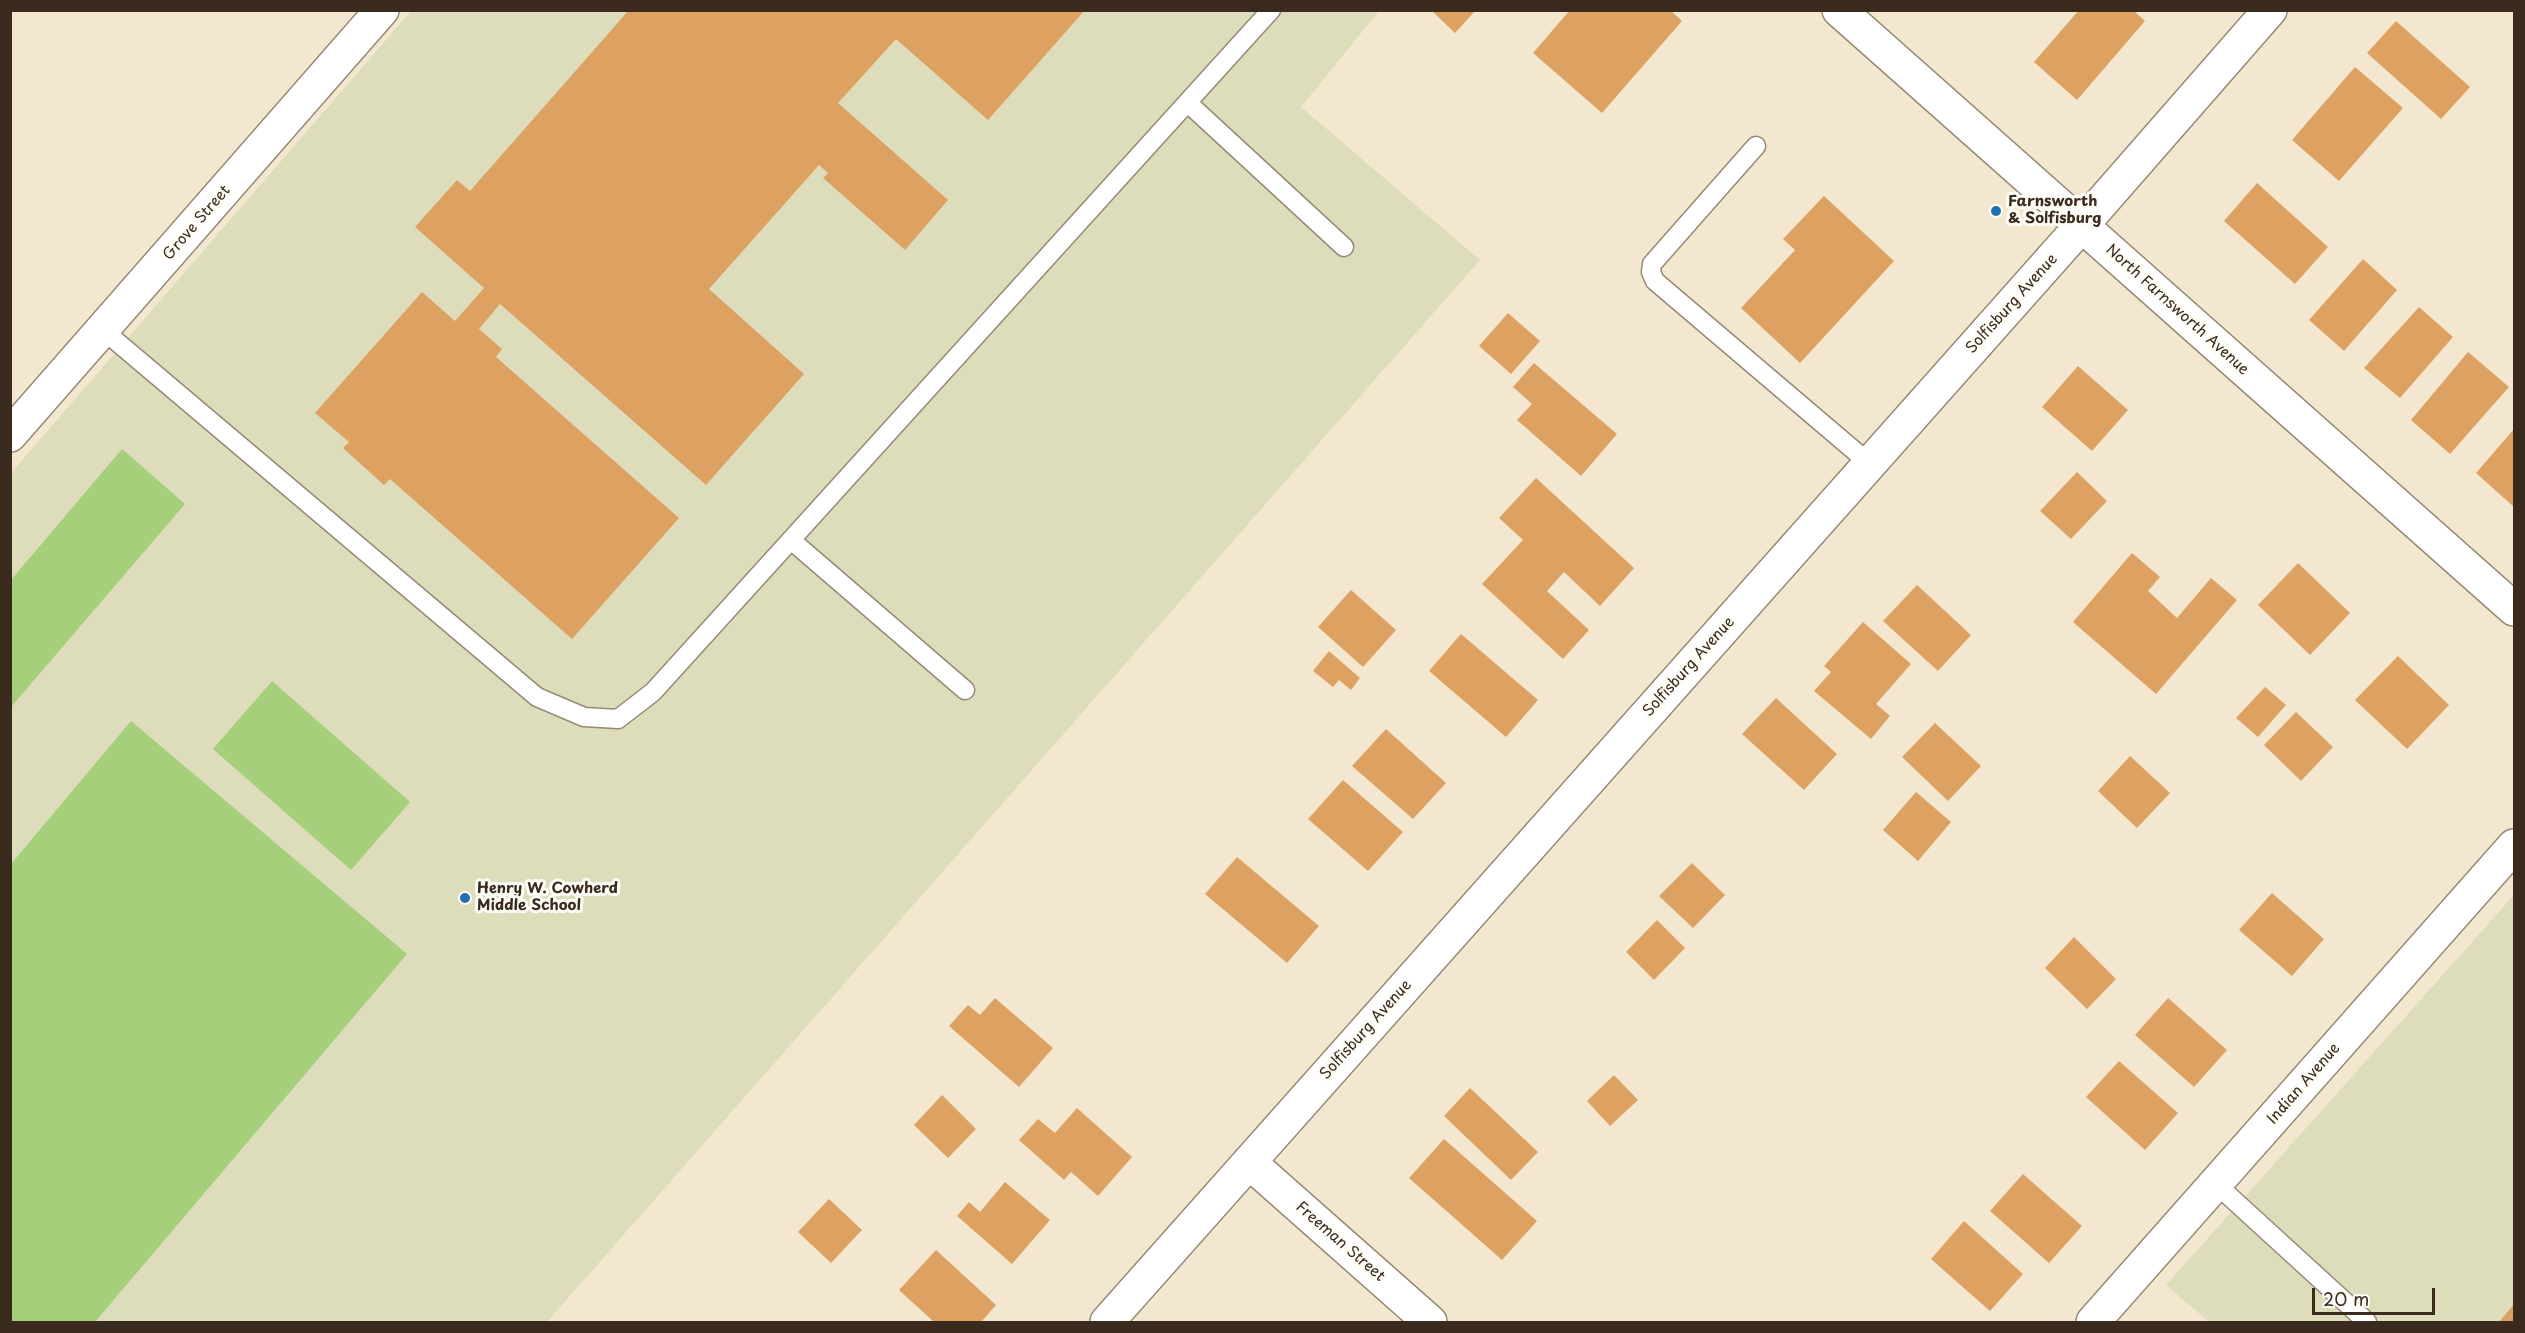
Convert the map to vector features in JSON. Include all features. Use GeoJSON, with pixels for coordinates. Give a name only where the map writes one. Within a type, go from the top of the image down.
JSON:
{"type":"FeatureCollection","features":[{"type":"Feature","properties":{"kind":"street","name":"Grove Street"},"geometry":{"type":"LineString","coordinates":[[10,435],[382,10]]}},
{"type":"Feature","properties":{"kind":"street","name":"North Farnsworth Avenue"},"geometry":{"type":"LineString","coordinates":[[1839,10],[2514,609]]}},
{"type":"Feature","properties":{"kind":"street","name":"Solfisburg Avenue"},"geometry":{"type":"LineString","coordinates":[[1107,1323],[2082,225],[2270,10]]}},
{"type":"Feature","properties":{"kind":"street","name":"Indian Avenue"},"geometry":{"type":"LineString","coordinates":[[2093,1323],[2514,846]]}},
{"type":"Feature","properties":{"kind":"street","name":"Freeman Street"},"geometry":{"type":"LineString","coordinates":[[1249,1162],[1430,1323]]}},
{"type":"Feature","properties":{"kind":"lane"},"geometry":{"type":"LineString","coordinates":[[103,330],[537,697],[584,717],[618,719],[654,692],[1271,10]]}},
{"type":"Feature","properties":{"kind":"lane"},"geometry":{"type":"LineString","coordinates":[[1188,103],[1344,247]]}},
{"type":"Feature","properties":{"kind":"lane"},"geometry":{"type":"LineString","coordinates":[[1756,146],[1652,264],[1651,272],[1654,281],[1870,464]]}},
{"type":"Feature","properties":{"kind":"lane"},"geometry":{"type":"LineString","coordinates":[[791,540],[965,690]]}},
{"type":"Feature","properties":{"kind":"lane"},"geometry":{"type":"LineString","coordinates":[[2216,1184],[2367,1323]]}},
{"type":"Feature","properties":{"kind":"shaded area","name":"Henry W. Cowherd Middle School"},"geometry":{"type":"Polygon","coordinates":[[[411,11],[1379,11],[1301,107],[1480,260],[547,1322],[11,1322],[11,473],[411,11]]]}},
{"type":"Feature","properties":{"kind":"shaded area"},"geometry":{"type":"Polygon","coordinates":[[[2514,895],[2514,1322],[2209,1322],[2166,1285],[2514,895]]]}},
{"type":"Feature","properties":{"kind":"green space"},"geometry":{"type":"Polygon","coordinates":[[[122,449],[185,504],[11,707],[11,580],[122,449]]]}},
{"type":"Feature","properties":{"kind":"green space"},"geometry":{"type":"Polygon","coordinates":[[[272,681],[410,802],[351,870],[213,749],[272,681]]]}},
{"type":"Feature","properties":{"kind":"green space"},"geometry":{"type":"Polygon","coordinates":[[[131,721],[407,954],[95,1322],[11,1322],[11,864],[131,721]]]}},
{"type":"Feature","properties":{"kind":"building"},"geometry":{"type":"Polygon","coordinates":[[[629,10],[1085,10],[988,120],[896,39],[838,103],[948,200],[905,250],[823,178],[828,173],[819,165],[709,289],[804,374],[706,485],[500,304],[479,329],[502,349],[496,357],[679,518],[572,639],[390,479],[384,485],[343,448],[349,442],[315,413],[422,292],[455,321],[484,288],[415,227],[457,180],[470,191],[629,10]]]}},
{"type":"Feature","properties":{"kind":"building"},"geometry":{"type":"Polygon","coordinates":[[[1431,10],[1476,10],[1455,33],[1431,10]]]}},
{"type":"Feature","properties":{"kind":"building"},"geometry":{"type":"Polygon","coordinates":[[[1570,10],[1670,10],[1682,21],[1602,113],[1533,53],[1570,10]]]}},
{"type":"Feature","properties":{"kind":"building"},"geometry":{"type":"Polygon","coordinates":[[[2079,10],[2133,10],[2145,21],[2077,100],[2034,62],[2079,10]]]}},
{"type":"Feature","properties":{"kind":"building"},"geometry":{"type":"Polygon","coordinates":[[[2396,21],[2470,87],[2441,119],[2367,53],[2396,21]]]}},
{"type":"Feature","properties":{"kind":"building"},"geometry":{"type":"Polygon","coordinates":[[[2355,67],[2403,108],[2339,181],[2292,140],[2355,67]]]}},
{"type":"Feature","properties":{"kind":"building"},"geometry":{"type":"Polygon","coordinates":[[[2257,183],[2328,247],[2295,284],[2224,221],[2257,183]]]}},
{"type":"Feature","properties":{"kind":"building"},"geometry":{"type":"Polygon","coordinates":[[[1824,196],[1894,261],[1800,363],[1741,308],[1795,250],[1783,239],[1824,196]]]}},
{"type":"Feature","properties":{"kind":"building"},"geometry":{"type":"Polygon","coordinates":[[[2363,259],[2397,290],[2344,351],[2309,320],[2363,259]]]}},
{"type":"Feature","properties":{"kind":"building"},"geometry":{"type":"Polygon","coordinates":[[[2419,307],[2453,337],[2400,398],[2364,368],[2419,307]]]}},
{"type":"Feature","properties":{"kind":"building"},"geometry":{"type":"Polygon","coordinates":[[[1508,313],[1540,341],[1511,374],[1479,346],[1508,313]]]}},
{"type":"Feature","properties":{"kind":"building"},"geometry":{"type":"Polygon","coordinates":[[[2468,352],[2509,387],[2450,454],[2411,420],[2468,352]]]}},
{"type":"Feature","properties":{"kind":"building"},"geometry":{"type":"Polygon","coordinates":[[[1534,363],[1617,434],[1581,476],[1517,420],[1532,404],[1513,387],[1534,363]]]}},
{"type":"Feature","properties":{"kind":"building"},"geometry":{"type":"Polygon","coordinates":[[[2078,366],[2128,410],[2092,451],[2042,407],[2078,366]]]}},
{"type":"Feature","properties":{"kind":"building"},"geometry":{"type":"Polygon","coordinates":[[[2514,429],[2514,507],[2476,473],[2514,429]]]}},
{"type":"Feature","properties":{"kind":"building"},"geometry":{"type":"Polygon","coordinates":[[[2077,472],[2107,501],[2071,539],[2040,511],[2077,472]]]}},
{"type":"Feature","properties":{"kind":"building"},"geometry":{"type":"Polygon","coordinates":[[[1536,478],[1634,568],[1600,606],[1564,572],[1547,591],[1589,630],[1563,659],[1482,584],[1523,540],[1499,518],[1536,478]]]}},
{"type":"Feature","properties":{"kind":"building"},"geometry":{"type":"Polygon","coordinates":[[[2132,553],[2160,577],[2148,591],[2177,618],[2211,578],[2237,600],[2156,694],[2073,622],[2132,553]]]}},
{"type":"Feature","properties":{"kind":"building"},"geometry":{"type":"Polygon","coordinates":[[[2298,563],[2350,613],[2310,655],[2258,605],[2298,563]]]}},
{"type":"Feature","properties":{"kind":"building"},"geometry":{"type":"Polygon","coordinates":[[[1917,585],[1971,635],[1938,671],[1883,621],[1917,585]]]}},
{"type":"Feature","properties":{"kind":"building"},"geometry":{"type":"Polygon","coordinates":[[[1351,590],[1396,630],[1363,667],[1318,627],[1351,590]]]}},
{"type":"Feature","properties":{"kind":"building"},"geometry":{"type":"Polygon","coordinates":[[[1863,622],[1911,664],[1876,704],[1890,716],[1871,739],[1814,691],[1831,672],[1824,666],[1863,622]]]}},
{"type":"Feature","properties":{"kind":"building"},"geometry":{"type":"Polygon","coordinates":[[[1461,634],[1538,700],[1506,737],[1429,671],[1461,634]]]}},
{"type":"Feature","properties":{"kind":"building"},"geometry":{"type":"Polygon","coordinates":[[[1329,651],[1360,678],[1351,690],[1339,680],[1333,687],[1313,671],[1329,651]]]}},
{"type":"Feature","properties":{"kind":"building"},"geometry":{"type":"Polygon","coordinates":[[[2398,656],[2449,705],[2407,749],[2355,700],[2398,656]]]}},
{"type":"Feature","properties":{"kind":"building"},"geometry":{"type":"Polygon","coordinates":[[[2265,687],[2286,705],[2258,737],[2236,718],[2265,687]]]}},
{"type":"Feature","properties":{"kind":"building"},"geometry":{"type":"Polygon","coordinates":[[[1776,698],[1837,754],[1804,790],[1742,734],[1776,698]]]}},
{"type":"Feature","properties":{"kind":"building"},"geometry":{"type":"Polygon","coordinates":[[[2296,712],[2333,747],[2301,781],[2264,745],[2296,712]]]}},
{"type":"Feature","properties":{"kind":"building"},"geometry":{"type":"Polygon","coordinates":[[[1935,723],[1981,766],[1948,801],[1902,757],[1935,723]]]}},
{"type":"Feature","properties":{"kind":"building"},"geometry":{"type":"Polygon","coordinates":[[[1386,729],[1446,783],[1413,819],[1352,766],[1386,729]]]}},
{"type":"Feature","properties":{"kind":"building"},"geometry":{"type":"Polygon","coordinates":[[[2130,756],[2170,793],[2137,828],[2098,791],[2130,756]]]}},
{"type":"Feature","properties":{"kind":"building"},"geometry":{"type":"Polygon","coordinates":[[[1343,780],[1403,832],[1368,871],[1308,819],[1343,780]]]}},
{"type":"Feature","properties":{"kind":"building"},"geometry":{"type":"Polygon","coordinates":[[[1916,792],[1951,822],[1918,861],[1883,830],[1916,792]]]}},
{"type":"Feature","properties":{"kind":"building"},"geometry":{"type":"Polygon","coordinates":[[[1237,857],[1319,926],[1287,963],[1205,894],[1237,857]]]}},
{"type":"Feature","properties":{"kind":"building"},"geometry":{"type":"Polygon","coordinates":[[[1692,863],[1725,895],[1693,928],[1659,896],[1692,863]]]}},
{"type":"Feature","properties":{"kind":"building"},"geometry":{"type":"Polygon","coordinates":[[[2272,893],[2324,939],[2292,976],[2239,930],[2272,893]]]}},
{"type":"Feature","properties":{"kind":"building"},"geometry":{"type":"Polygon","coordinates":[[[1657,920],[1685,948],[1654,980],[1626,952],[1657,920]]]}},
{"type":"Feature","properties":{"kind":"building"},"geometry":{"type":"Polygon","coordinates":[[[2074,937],[2116,979],[2087,1009],[2045,968],[2074,937]]]}},
{"type":"Feature","properties":{"kind":"building"},"geometry":{"type":"Polygon","coordinates":[[[995,998],[1053,1048],[1019,1087],[949,1026],[968,1005],[980,1015],[995,998]]]}},
{"type":"Feature","properties":{"kind":"building"},"geometry":{"type":"Polygon","coordinates":[[[2168,998],[2227,1050],[2194,1087],[2135,1035],[2168,998]]]}},
{"type":"Feature","properties":{"kind":"building"},"geometry":{"type":"Polygon","coordinates":[[[2119,1061],[2178,1113],[2145,1150],[2086,1097],[2119,1061]]]}},
{"type":"Feature","properties":{"kind":"building"},"geometry":{"type":"Polygon","coordinates":[[[1614,1075],[1638,1100],[1610,1126],[1587,1101],[1614,1075]]]}},
{"type":"Feature","properties":{"kind":"building"},"geometry":{"type":"Polygon","coordinates":[[[1470,1088],[1538,1152],[1511,1180],[1444,1116],[1470,1088]]]}},
{"type":"Feature","properties":{"kind":"building"},"geometry":{"type":"Polygon","coordinates":[[[942,1095],[976,1129],[948,1158],[914,1125],[942,1095]]]}},
{"type":"Feature","properties":{"kind":"building"},"geometry":{"type":"Polygon","coordinates":[[[1077,1108],[1132,1157],[1098,1196],[1071,1172],[1064,1180],[1019,1140],[1038,1119],[1055,1133],[1077,1108]]]}},
{"type":"Feature","properties":{"kind":"building"},"geometry":{"type":"Polygon","coordinates":[[[1444,1139],[1537,1221],[1502,1260],[1409,1178],[1444,1139]]]}},
{"type":"Feature","properties":{"kind":"building"},"geometry":{"type":"Polygon","coordinates":[[[2023,1174],[2082,1226],[2049,1263],[1990,1211],[2023,1174]]]}},
{"type":"Feature","properties":{"kind":"building"},"geometry":{"type":"Polygon","coordinates":[[[1005,1182],[1050,1220],[1012,1264],[957,1216],[969,1202],[980,1212],[1005,1182]]]}},
{"type":"Feature","properties":{"kind":"building"},"geometry":{"type":"Polygon","coordinates":[[[829,1199],[862,1230],[831,1263],[798,1232],[829,1199]]]}},
{"type":"Feature","properties":{"kind":"building"},"geometry":{"type":"Polygon","coordinates":[[[1964,1221],[2023,1274],[1990,1311],[1931,1259],[1964,1221]]]}},
{"type":"Feature","properties":{"kind":"building"},"geometry":{"type":"Polygon","coordinates":[[[936,1250],[996,1305],[981,1322],[934,1322],[899,1290],[936,1250]]]}},
{"type":"Feature","properties":{"kind":"building"},"geometry":{"type":"Polygon","coordinates":[[[2514,1304],[2514,1322],[2499,1322],[2514,1304]]]}},
{"type":"Feature","properties":{"kind":"place","name":"Farnsworth & Solfisburg"},"geometry":{"type":"Point","coordinates":[1996,211]}},
{"type":"Feature","properties":{"kind":"place","name":"Henry W. Cowherd Middle School"},"geometry":{"type":"Point","coordinates":[465,898]}}]}
